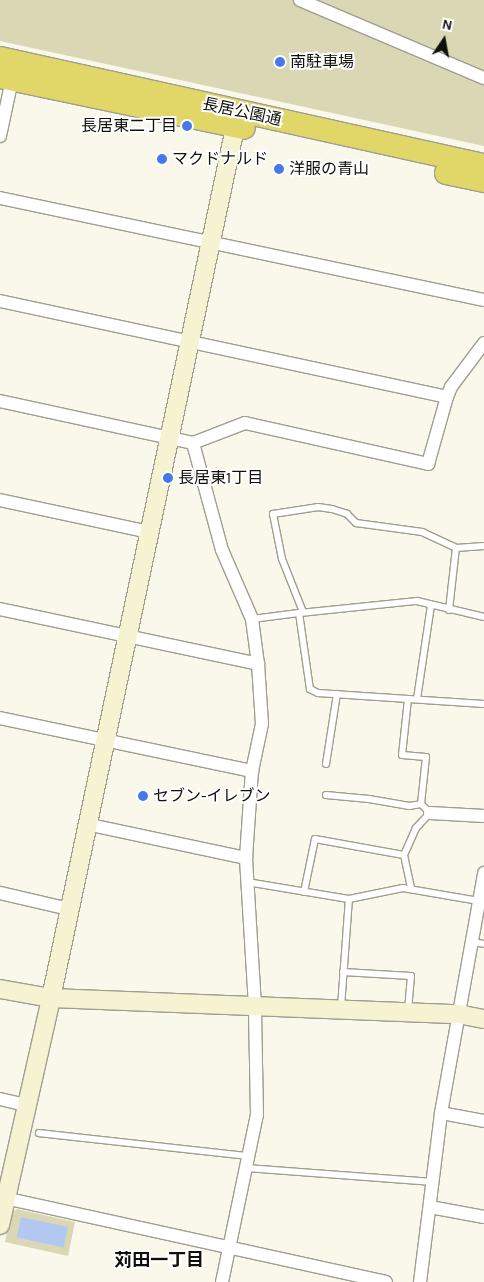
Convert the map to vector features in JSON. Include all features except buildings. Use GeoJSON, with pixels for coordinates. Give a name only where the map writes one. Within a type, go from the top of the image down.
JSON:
{"type":"FeatureCollection","features":[{"type":"Feature","properties":{"kind":"highway","name":"長居公園通"},"geometry":{"type":"LineString","coordinates":[[7,69],[237,119],[484,165]]}},
{"type":"Feature","properties":{"kind":"highway","name":"長居公園通"},"geometry":{"type":"LineString","coordinates":[[237,119],[484,181]]}},
{"type":"Feature","properties":{"kind":"street"},"geometry":{"type":"LineString","coordinates":[[300,0],[484,78]]}},
{"type":"Feature","properties":{"kind":"street"},"geometry":{"type":"LineString","coordinates":[[0,136],[7,69]]}},
{"type":"Feature","properties":{"kind":"street"},"geometry":{"type":"LineString","coordinates":[[0,1225],[3,1197],[51,998],[86,824],[237,119]]}},
{"type":"Feature","properties":{"kind":"street"},"geometry":{"type":"LineString","coordinates":[[0,198],[484,300]]}},
{"type":"Feature","properties":{"kind":"street"},"geometry":{"type":"LineString","coordinates":[[0,301],[447,397]]}},
{"type":"Feature","properties":{"kind":"street"},"geometry":{"type":"LineString","coordinates":[[0,401],[193,443],[245,423],[428,464],[451,387],[484,343]]}},
{"type":"Feature","properties":{"kind":"street"},"geometry":{"type":"LineString","coordinates":[[193,443],[222,550],[252,619],[258,664],[262,724],[252,771],[246,858],[255,1006],[257,1115],[222,1282]]}},
{"type":"Feature","properties":{"kind":"street"},"geometry":{"type":"LineString","coordinates":[[0,500],[149,532]]}},
{"type":"Feature","properties":{"kind":"street"},"geometry":{"type":"LineString","coordinates":[[0,609],[258,664]]}},
{"type":"Feature","properties":{"kind":"street"},"geometry":{"type":"LineString","coordinates":[[0,718],[252,771]]}},
{"type":"Feature","properties":{"kind":"street"},"geometry":{"type":"LineString","coordinates":[[426,809],[484,816]]}},
{"type":"Feature","properties":{"kind":"street"},"geometry":{"type":"LineString","coordinates":[[86,824],[246,858]]}},
{"type":"Feature","properties":{"kind":"street"},"geometry":{"type":"LineString","coordinates":[[420,1282],[441,1113],[458,1014],[478,943],[479,901],[484,873]]}},
{"type":"Feature","properties":{"kind":"street"},"geometry":{"type":"LineString","coordinates":[[0,893],[69,909]]}},
{"type":"Feature","properties":{"kind":"street"},"geometry":{"type":"LineString","coordinates":[[0,990],[51,998],[458,1014],[484,1019]]}},
{"type":"Feature","properties":{"kind":"street"},"geometry":{"type":"LineString","coordinates":[[0,1099],[26,1105]]}},
{"type":"Feature","properties":{"kind":"street"},"geometry":{"type":"LineString","coordinates":[[441,1113],[484,1121]]}},
{"type":"Feature","properties":{"kind":"street"},"geometry":{"type":"LineString","coordinates":[[3,1197],[230,1249],[386,1282]]}},
{"type":"Feature","properties":{"kind":"street"},"geometry":{"type":"LineString","coordinates":[[430,1207],[484,1217]]}},
{"type":"Feature","properties":{"kind":"lane"},"geometry":{"type":"LineString","coordinates":[[484,546],[456,548],[422,532],[356,523],[347,514],[332,509],[318,508],[273,514],[282,559],[301,613],[310,689],[318,693],[484,704]]}},
{"type":"Feature","properties":{"kind":"lane"},"geometry":{"type":"LineString","coordinates":[[449,610],[456,548]]}},
{"type":"Feature","properties":{"kind":"lane"},"geometry":{"type":"LineString","coordinates":[[252,619],[406,601],[484,617]]}},
{"type":"Feature","properties":{"kind":"lane"},"geometry":{"type":"LineString","coordinates":[[417,699],[431,605]]}},
{"type":"Feature","properties":{"kind":"lane"},"geometry":{"type":"LineString","coordinates":[[326,764],[337,694]]}},
{"type":"Feature","properties":{"kind":"lane"},"geometry":{"type":"LineString","coordinates":[[408,699],[402,754],[426,757],[426,809],[404,855],[411,889]]}},
{"type":"Feature","properties":{"kind":"lane"},"geometry":{"type":"LineString","coordinates":[[326,795],[369,799],[426,809]]}},
{"type":"Feature","properties":{"kind":"lane"},"geometry":{"type":"LineString","coordinates":[[304,892],[315,839],[404,855]]}},
{"type":"Feature","properties":{"kind":"lane"},"geometry":{"type":"LineString","coordinates":[[247,882],[349,899],[402,888],[479,901]]}},
{"type":"Feature","properties":{"kind":"lane"},"geometry":{"type":"LineString","coordinates":[[340,1010],[349,899]]}},
{"type":"Feature","properties":{"kind":"lane"},"geometry":{"type":"LineString","coordinates":[[343,972],[411,976],[408,1012]]}},
{"type":"Feature","properties":{"kind":"lane"},"geometry":{"type":"LineString","coordinates":[[39,1133],[247,1162],[433,1182]]}},
{"type":"Feature","properties":{"kind":"shaded area"},"geometry":{"type":"Polygon","coordinates":[[[0,0],[484,0],[484,146],[0,41],[0,0]]]}},
{"type":"Feature","properties":{"kind":"shaded area"},"geometry":{"type":"Polygon","coordinates":[[[17,1209],[75,1222],[68,1256],[5,1242],[11,1213],[17,1209]]]}},
{"type":"Feature","properties":{"kind":"water"},"geometry":{"type":"Polygon","coordinates":[[[21,1217],[68,1227],[64,1248],[17,1238],[21,1217]]]}},
{"type":"Feature","properties":{"kind":"place","name":"南駐車場"},"geometry":{"type":"Point","coordinates":[280,62]}},
{"type":"Feature","properties":{"kind":"place","name":"長居東二丁目"},"geometry":{"type":"Point","coordinates":[187,126]}},
{"type":"Feature","properties":{"kind":"place","name":"マクドナルド"},"geometry":{"type":"Point","coordinates":[162,159]}},
{"type":"Feature","properties":{"kind":"place","name":"洋服の青山"},"geometry":{"type":"Point","coordinates":[279,169]}},
{"type":"Feature","properties":{"kind":"place","name":"長居東1丁目"},"geometry":{"type":"Point","coordinates":[168,478]}},
{"type":"Feature","properties":{"kind":"place","name":"セブン-イレブン"},"geometry":{"type":"Point","coordinates":[143,796]}},
{"type":"Feature","properties":{"kind":"district","name":"苅田一丁目"},"geometry":{"type":"Point","coordinates":[159,1260]}}]}
